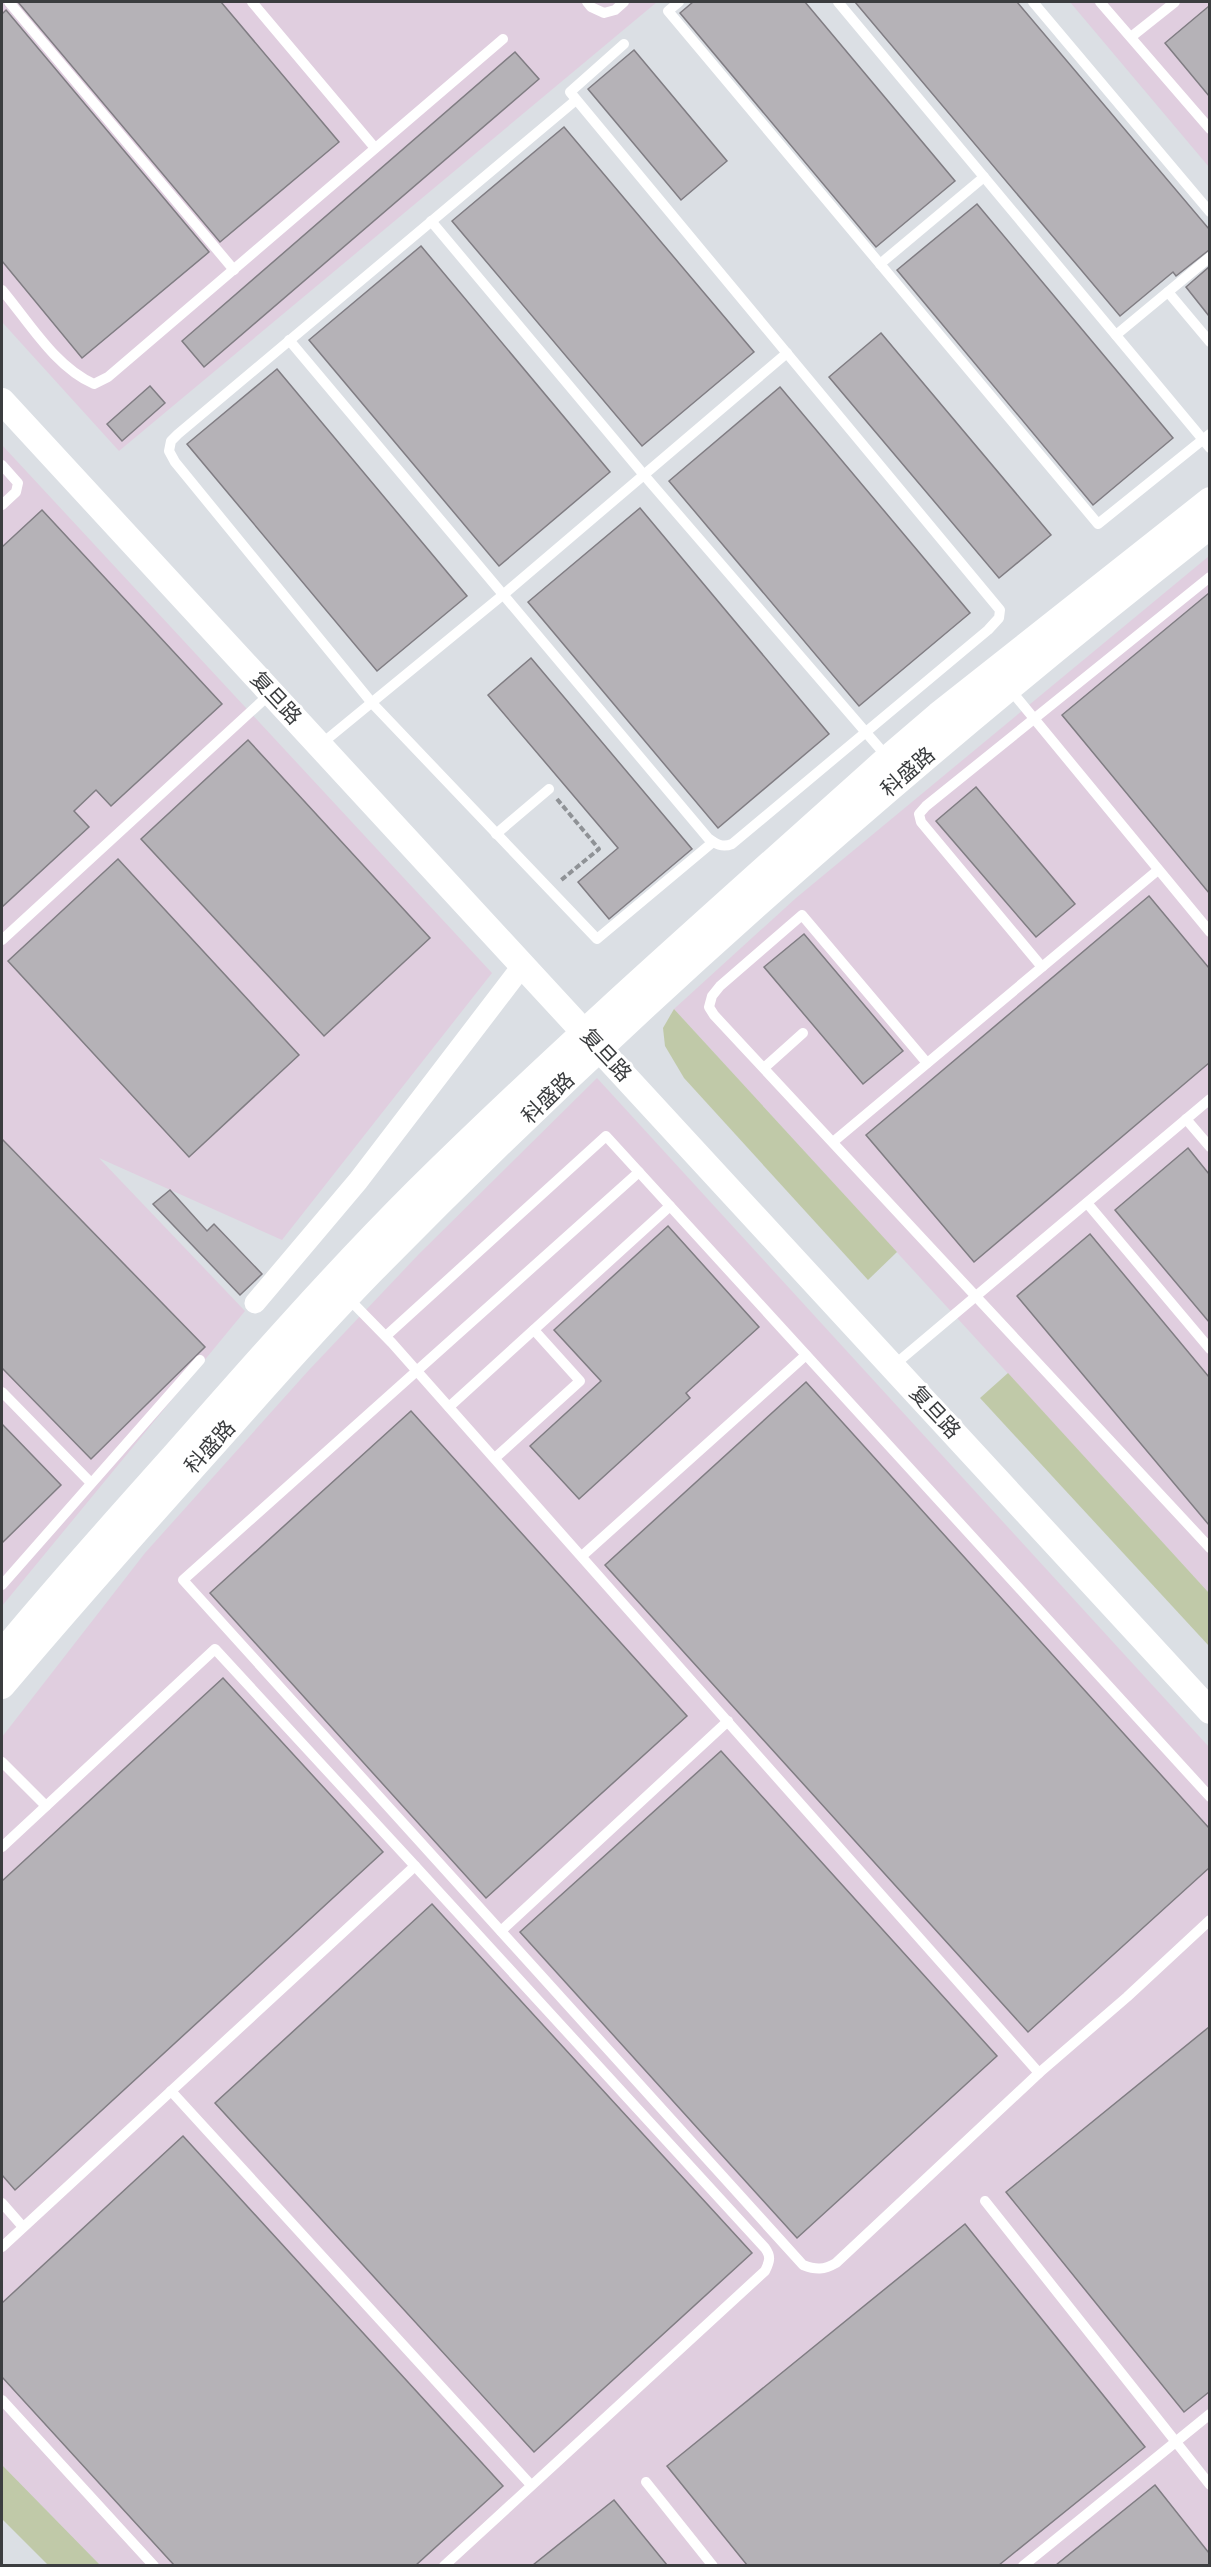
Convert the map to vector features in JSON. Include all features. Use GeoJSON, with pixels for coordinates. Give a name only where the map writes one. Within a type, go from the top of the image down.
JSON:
{"type":"FeatureCollection","features":[{"type":"Feature","properties":{"kind":"street","name":"复旦路"},"geometry":{"type":"LineString","coordinates":[[2,400],[1209,1711]]}},
{"type":"Feature","properties":{"kind":"street","name":"科盛路"},"geometry":{"type":"LineString","coordinates":[[2,1653],[71,1570],[339,1289],[592,1039],[896,767],[1209,500]]}},
{"type":"Feature","properties":{"kind":"street","name":"科盛路"},"geometry":{"type":"LineString","coordinates":[[1001,679],[1209,526]]}},
{"type":"Feature","properties":{"kind":"street"},"geometry":{"type":"LineString","coordinates":[[255,1303],[358,1181],[523,965]]}},
{"type":"Feature","properties":{"kind":"street","name":"科盛路"},"geometry":{"type":"LineString","coordinates":[[2,1686],[339,1289]]}},
{"type":"Feature","properties":{"kind":"lane"},"geometry":{"type":"LineString","coordinates":[[9,2],[234,270]]}},
{"type":"Feature","properties":{"kind":"lane"},"geometry":{"type":"LineString","coordinates":[[252,2],[375,148]]}},
{"type":"Feature","properties":{"kind":"lane"},"geometry":{"type":"LineString","coordinates":[[587,2],[591,7],[604,13],[624,2]]}},
{"type":"Feature","properties":{"kind":"lane"},"geometry":{"type":"LineString","coordinates":[[680,2],[668,11],[1098,524],[1207,440],[1116,335],[838,2]]}},
{"type":"Feature","properties":{"kind":"lane"},"geometry":{"type":"LineString","coordinates":[[1033,2],[1209,212]]}},
{"type":"Feature","properties":{"kind":"lane"},"geometry":{"type":"LineString","coordinates":[[1100,2],[1209,129]]}},
{"type":"Feature","properties":{"kind":"lane"},"geometry":{"type":"LineString","coordinates":[[1131,37],[1175,2]]}},
{"type":"Feature","properties":{"kind":"lane"},"geometry":{"type":"LineString","coordinates":[[2,290],[63,364],[80,378],[94,384],[108,377],[503,39]]}},
{"type":"Feature","properties":{"kind":"lane"},"geometry":{"type":"LineString","coordinates":[[289,340],[713,842],[725,846],[732,844],[988,630],[999,618],[1000,610],[570,92],[624,44]]}},
{"type":"Feature","properties":{"kind":"lane"},"geometry":{"type":"LineString","coordinates":[[576,100],[178,434],[171,441],[169,451],[175,462],[372,703],[597,939],[713,842]]}},
{"type":"Feature","properties":{"kind":"lane"},"geometry":{"type":"LineString","coordinates":[[880,264],[984,177]]}},
{"type":"Feature","properties":{"kind":"lane"},"geometry":{"type":"LineString","coordinates":[[431,221],[644,475],[896,767]]}},
{"type":"Feature","properties":{"kind":"lane"},"geometry":{"type":"LineString","coordinates":[[1116,335],[1209,257]]}},
{"type":"Feature","properties":{"kind":"lane"},"geometry":{"type":"LineString","coordinates":[[1168,292],[1209,342]]}},
{"type":"Feature","properties":{"kind":"lane"},"geometry":{"type":"LineString","coordinates":[[320,745],[504,594],[787,353]]}},
{"type":"Feature","properties":{"kind":"lane"},"geometry":{"type":"LineString","coordinates":[[2,465],[18,483],[16,492],[2,505]]}},
{"type":"Feature","properties":{"kind":"lane"},"geometry":{"type":"LineString","coordinates":[[1042,967],[921,822],[919,814],[1209,577]]}},
{"type":"Feature","properties":{"kind":"lane"},"geometry":{"type":"LineString","coordinates":[[1001,679],[1209,932]]}},
{"type":"Feature","properties":{"kind":"lane"},"geometry":{"type":"LineString","coordinates":[[2,940],[271,692]]}},
{"type":"Feature","properties":{"kind":"lane"},"geometry":{"type":"LineString","coordinates":[[496,834],[549,789]]}},
{"type":"Feature","properties":{"kind":"lane"},"geometry":{"type":"LineString","coordinates":[[833,1142],[1158,870]]}},
{"type":"Feature","properties":{"kind":"lane"},"geometry":{"type":"LineString","coordinates":[[927,1063],[802,915],[720,986],[712,996],[709,1006],[714,1015],[1209,1548]]}},
{"type":"Feature","properties":{"kind":"lane"},"geometry":{"type":"LineString","coordinates":[[764,1068],[803,1033]]}},
{"type":"Feature","properties":{"kind":"lane"},"geometry":{"type":"LineString","coordinates":[[893,1366],[1209,1099]]}},
{"type":"Feature","properties":{"kind":"lane"},"geometry":{"type":"LineString","coordinates":[[1186,1119],[1209,1147]]}},
{"type":"Feature","properties":{"kind":"lane"},"geometry":{"type":"LineString","coordinates":[[386,1336],[606,1136],[1209,1797]]}},
{"type":"Feature","properties":{"kind":"lane"},"geometry":{"type":"LineString","coordinates":[[639,1172],[183,1580],[803,2265],[814,2269],[826,2269],[836,2263],[1039,2073],[1127,1997],[1209,1920]]}},
{"type":"Feature","properties":{"kind":"lane"},"geometry":{"type":"LineString","coordinates":[[1087,1203],[1209,1349]]}},
{"type":"Feature","properties":{"kind":"lane"},"geometry":{"type":"LineString","coordinates":[[449,1407],[670,1206]]}},
{"type":"Feature","properties":{"kind":"lane"},"geometry":{"type":"LineString","coordinates":[[339,1289],[386,1336],[495,1458],[1039,2073]]}},
{"type":"Feature","properties":{"kind":"lane"},"geometry":{"type":"LineString","coordinates":[[495,1458],[580,1381],[534,1330]]}},
{"type":"Feature","properties":{"kind":"lane"},"geometry":{"type":"LineString","coordinates":[[582,1556],[806,1355]]}},
{"type":"Feature","properties":{"kind":"lane"},"geometry":{"type":"LineString","coordinates":[[2,1585],[200,1360]]}},
{"type":"Feature","properties":{"kind":"lane"},"geometry":{"type":"LineString","coordinates":[[2,1392],[91,1483]]}},
{"type":"Feature","properties":{"kind":"lane"},"geometry":{"type":"LineString","coordinates":[[2,1847],[215,1649],[769,2254],[770,2262],[765,2271],[444,2565]]}},
{"type":"Feature","properties":{"kind":"lane"},"geometry":{"type":"LineString","coordinates":[[501,1931],[728,1721]]}},
{"type":"Feature","properties":{"kind":"lane"},"geometry":{"type":"LineString","coordinates":[[2,1762],[46,1806]]}},
{"type":"Feature","properties":{"kind":"lane"},"geometry":{"type":"LineString","coordinates":[[2,2247],[415,1866]]}},
{"type":"Feature","properties":{"kind":"lane"},"geometry":{"type":"LineString","coordinates":[[171,2091],[531,2485]]}},
{"type":"Feature","properties":{"kind":"lane"},"geometry":{"type":"LineString","coordinates":[[985,2200],[1209,2485]]}},
{"type":"Feature","properties":{"kind":"lane"},"geometry":{"type":"LineString","coordinates":[[2,2203],[23,2227]]}},
{"type":"Feature","properties":{"kind":"lane"},"geometry":{"type":"LineString","coordinates":[[2,2400],[154,2565]]}},
{"type":"Feature","properties":{"kind":"lane"},"geometry":{"type":"LineString","coordinates":[[1023,2565],[1209,2414]]}},
{"type":"Feature","properties":{"kind":"lane"},"geometry":{"type":"LineString","coordinates":[[646,2482],[713,2565]]}},
{"type":"Feature","properties":{"kind":"path"},"geometry":{"type":"LineString","coordinates":[[549,789],[599,849],[550,890]]}},
{"type":"Feature","properties":{"kind":"shaded area"},"geometry":{"type":"Polygon","coordinates":[[[2,2],[657,2],[119,451],[2,322],[2,2]]]}},
{"type":"Feature","properties":{"kind":"shaded area"},"geometry":{"type":"Polygon","coordinates":[[[1070,2],[1209,2],[1209,167],[1070,2]]]}},
{"type":"Feature","properties":{"kind":"shaded area"},"geometry":{"type":"Polygon","coordinates":[[[2,445],[492,973],[282,1240],[99,1158],[245,1311],[2,1606],[2,445]]]}},
{"type":"Feature","properties":{"kind":"shaded area"},"geometry":{"type":"Polygon","coordinates":[[[1209,556],[1209,1593],[674,1009],[796,898],[1209,556]]]}},
{"type":"Feature","properties":{"kind":"shaded area"},"geometry":{"type":"Polygon","coordinates":[[[597,1078],[1209,1747],[1209,2565],[100,2565],[2,2465],[2,1737],[145,1553],[309,1370],[418,1255],[597,1078]]]}},
{"type":"Feature","properties":{"kind":"green space"},"geometry":{"type":"Polygon","coordinates":[[[674,1009],[897,1252],[868,1280],[684,1078],[665,1046],[663,1028],[674,1009]]]}},
{"type":"Feature","properties":{"kind":"green space"},"geometry":{"type":"Polygon","coordinates":[[[1008,1373],[1209,1593],[1209,1646],[980,1398],[1008,1373]]]}},
{"type":"Feature","properties":{"kind":"green space"},"geometry":{"type":"Polygon","coordinates":[[[2,2465],[100,2565],[48,2565],[2,2519],[2,2465]]]}},
{"type":"Feature","properties":{"kind":"building"},"geometry":{"type":"Polygon","coordinates":[[[18,2],[221,2],[339,142],[220,242],[18,2]]]}},
{"type":"Feature","properties":{"kind":"building"},"geometry":{"type":"Polygon","coordinates":[[[693,2],[805,2],[955,181],[876,247],[680,13],[693,2]]]}},
{"type":"Feature","properties":{"kind":"building"},"geometry":{"type":"Polygon","coordinates":[[[855,2],[1017,2],[1209,229],[1209,250],[1176,276],[1173,272],[1120,316],[855,2]]]}},
{"type":"Feature","properties":{"kind":"building"},"geometry":{"type":"Polygon","coordinates":[[[1209,6],[1209,96],[1165,43],[1209,6]]]}},
{"type":"Feature","properties":{"kind":"building"},"geometry":{"type":"Polygon","coordinates":[[[6,10],[209,252],[82,358],[2,261],[2,14],[6,10]]]}},
{"type":"Feature","properties":{"kind":"building"},"geometry":{"type":"Polygon","coordinates":[[[634,50],[727,161],[681,200],[588,89],[634,50]]]}},
{"type":"Feature","properties":{"kind":"building"},"geometry":{"type":"Polygon","coordinates":[[[515,52],[539,79],[204,367],[182,341],[515,52]]]}},
{"type":"Feature","properties":{"kind":"building"},"geometry":{"type":"Polygon","coordinates":[[[564,127],[754,352],[642,446],[452,221],[564,127]]]}},
{"type":"Feature","properties":{"kind":"building"},"geometry":{"type":"Polygon","coordinates":[[[977,204],[1173,438],[1093,505],[897,270],[977,204]]]}},
{"type":"Feature","properties":{"kind":"building"},"geometry":{"type":"Polygon","coordinates":[[[421,246],[610,472],[499,566],[309,340],[421,246]]]}},
{"type":"Feature","properties":{"kind":"building"},"geometry":{"type":"Polygon","coordinates":[[[1209,267],[1209,316],[1186,287],[1209,267]]]}},
{"type":"Feature","properties":{"kind":"building"},"geometry":{"type":"Polygon","coordinates":[[[881,333],[1051,535],[999,578],[829,377],[881,333]]]}},
{"type":"Feature","properties":{"kind":"building"},"geometry":{"type":"Polygon","coordinates":[[[277,369],[467,596],[377,671],[187,444],[277,369]]]}},
{"type":"Feature","properties":{"kind":"building"},"geometry":{"type":"Polygon","coordinates":[[[150,386],[165,403],[122,441],[107,424],[150,386]]]}},
{"type":"Feature","properties":{"kind":"building"},"geometry":{"type":"Polygon","coordinates":[[[780,387],[970,613],[859,706],[669,481],[780,387]]]}},
{"type":"Feature","properties":{"kind":"building"},"geometry":{"type":"Polygon","coordinates":[[[640,508],[829,734],[718,828],[528,602],[640,508]]]}},
{"type":"Feature","properties":{"kind":"building"},"geometry":{"type":"Polygon","coordinates":[[[42,510],[222,704],[111,806],[96,790],[74,811],[89,827],[2,907],[2,547],[42,510]]]}},
{"type":"Feature","properties":{"kind":"building"},"geometry":{"type":"Polygon","coordinates":[[[1209,593],[1209,893],[1062,715],[1209,593]]]}},
{"type":"Feature","properties":{"kind":"building"},"geometry":{"type":"Polygon","coordinates":[[[531,658],[692,849],[609,919],[578,882],[618,848],[488,695],[531,658]]]}},
{"type":"Feature","properties":{"kind":"building"},"geometry":{"type":"Polygon","coordinates":[[[248,740],[430,938],[324,1036],[141,839],[248,740]]]}},
{"type":"Feature","properties":{"kind":"building"},"geometry":{"type":"Polygon","coordinates":[[[976,787],[1075,904],[1036,937],[936,821],[976,787]]]}},
{"type":"Feature","properties":{"kind":"building"},"geometry":{"type":"Polygon","coordinates":[[[118,859],[299,1055],[189,1157],[8,961],[118,859]]]}},
{"type":"Feature","properties":{"kind":"building"},"geometry":{"type":"Polygon","coordinates":[[[1149,896],[1209,968],[1209,1063],[974,1262],[866,1135],[1149,896]]]}},
{"type":"Feature","properties":{"kind":"building"},"geometry":{"type":"Polygon","coordinates":[[[804,934],[903,1051],[863,1084],[764,967],[804,934]]]}},
{"type":"Feature","properties":{"kind":"building"},"geometry":{"type":"Polygon","coordinates":[[[2,1139],[205,1347],[91,1459],[2,1368],[2,1139]]]}},
{"type":"Feature","properties":{"kind":"building"},"geometry":{"type":"Polygon","coordinates":[[[1188,1148],[1209,1174],[1209,1322],[1115,1210],[1188,1148]]]}},
{"type":"Feature","properties":{"kind":"building"},"geometry":{"type":"Polygon","coordinates":[[[170,1190],[207,1231],[214,1224],[262,1274],[240,1295],[153,1204],[170,1190]]]}},
{"type":"Feature","properties":{"kind":"building"},"geometry":{"type":"Polygon","coordinates":[[[668,1226],[759,1327],[686,1393],[690,1398],[579,1499],[530,1446],[601,1381],[554,1330],[668,1226]]]}},
{"type":"Feature","properties":{"kind":"building"},"geometry":{"type":"Polygon","coordinates":[[[1090,1234],[1209,1377],[1209,1525],[1017,1296],[1090,1234]]]}},
{"type":"Feature","properties":{"kind":"building"},"geometry":{"type":"Polygon","coordinates":[[[806,1382],[1209,1828],[1209,1868],[1028,2032],[605,1565],[806,1382]]]}},
{"type":"Feature","properties":{"kind":"building"},"geometry":{"type":"Polygon","coordinates":[[[411,1411],[687,1716],[486,1898],[210,1593],[411,1411]]]}},
{"type":"Feature","properties":{"kind":"building"},"geometry":{"type":"Polygon","coordinates":[[[2,1424],[61,1485],[2,1543],[2,1424]]]}},
{"type":"Feature","properties":{"kind":"building"},"geometry":{"type":"Polygon","coordinates":[[[223,1678],[383,1852],[15,2190],[2,2175],[2,1881],[223,1678]]]}},
{"type":"Feature","properties":{"kind":"building"},"geometry":{"type":"Polygon","coordinates":[[[721,1751],[997,2056],[797,2238],[520,1932],[721,1751]]]}},
{"type":"Feature","properties":{"kind":"building"},"geometry":{"type":"Polygon","coordinates":[[[432,1904],[752,2253],[534,2452],[215,2103],[432,1904]]]}},
{"type":"Feature","properties":{"kind":"building"},"geometry":{"type":"Polygon","coordinates":[[[1209,2027],[1209,2392],[1184,2412],[1006,2192],[1209,2027]]]}},
{"type":"Feature","properties":{"kind":"building"},"geometry":{"type":"Polygon","coordinates":[[[183,2136],[503,2486],[416,2565],[174,2565],[2,2377],[2,2303],[183,2136]]]}},
{"type":"Feature","properties":{"kind":"building"},"geometry":{"type":"Polygon","coordinates":[[[965,2224],[1145,2447],[999,2565],[747,2565],[667,2466],[965,2224]]]}},
{"type":"Feature","properties":{"kind":"building"},"geometry":{"type":"Polygon","coordinates":[[[1155,2485],[1209,2553],[1209,2565],[1056,2565],[1155,2485]]]}},
{"type":"Feature","properties":{"kind":"building"},"geometry":{"type":"Polygon","coordinates":[[[614,2500],[667,2565],[533,2565],[614,2500]]]}}]}
